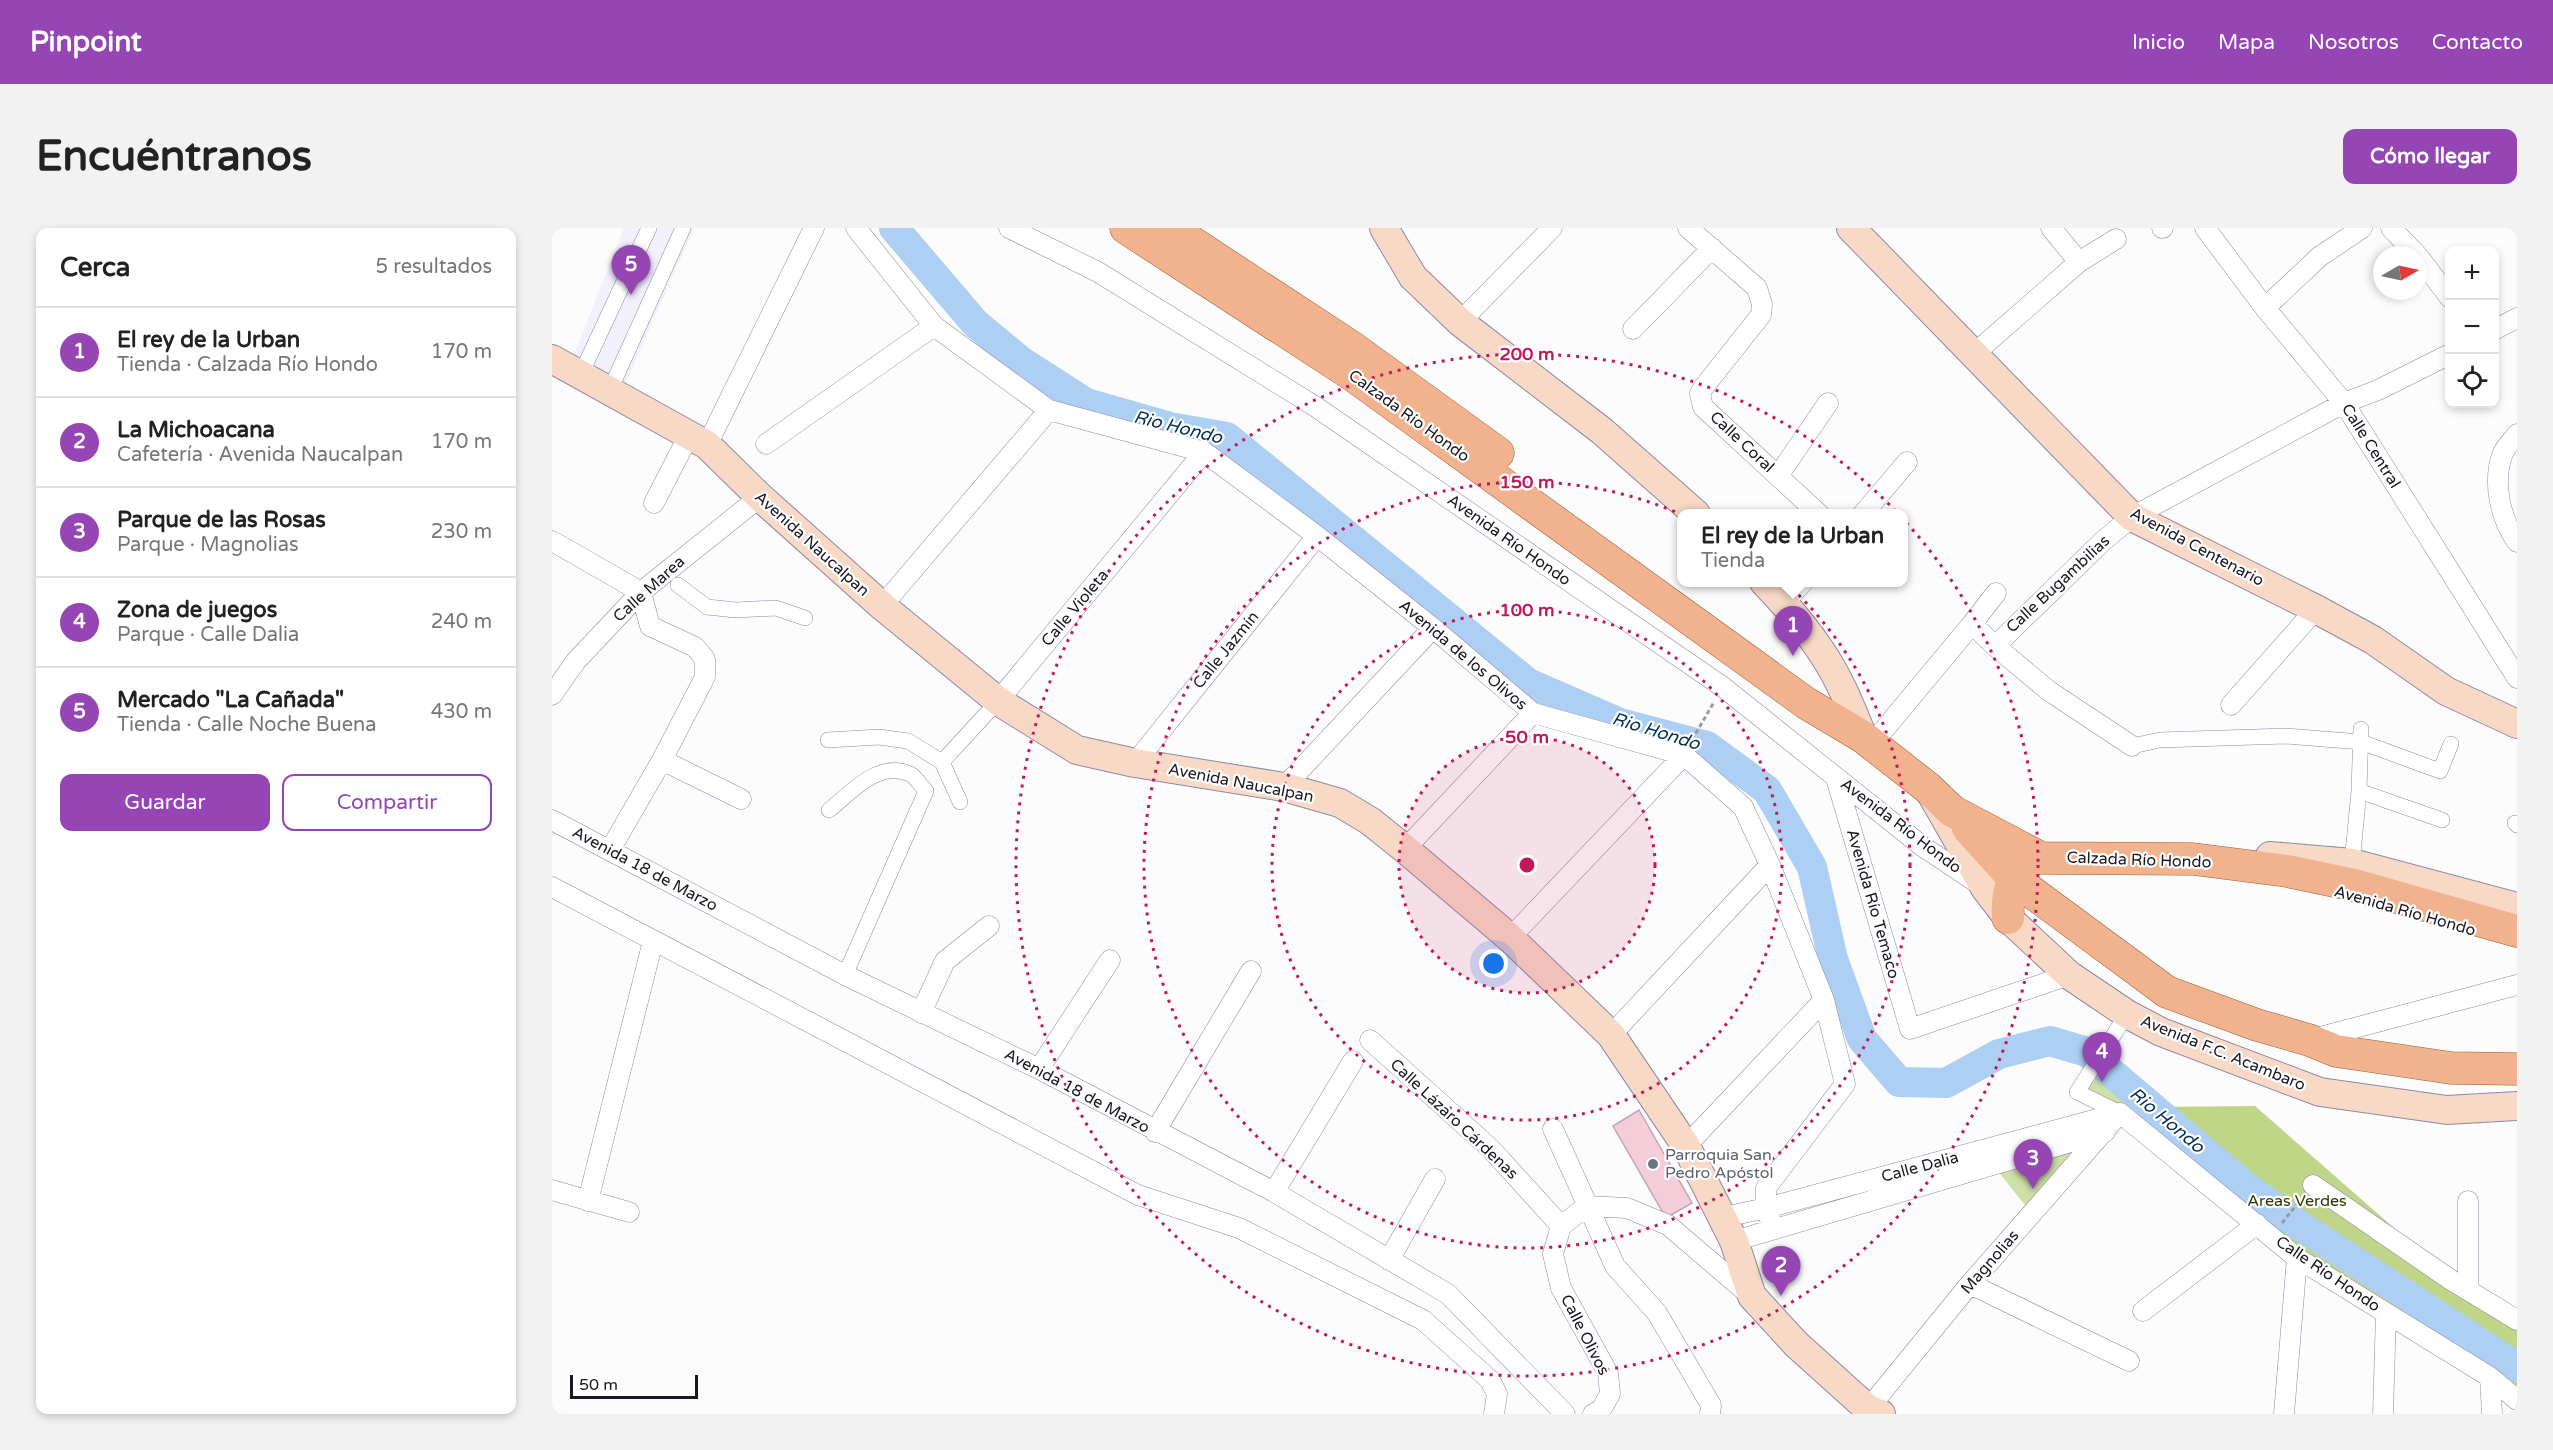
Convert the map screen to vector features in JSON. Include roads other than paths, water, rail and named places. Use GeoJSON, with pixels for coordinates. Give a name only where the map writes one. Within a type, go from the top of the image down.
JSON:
{"type":"FeatureCollection","features":[{"type":"Feature","properties":{"kind":"main road","name":"Calzada Río Hondo"},"geometry":{"type":"LineString","coordinates":[[1126,228],[1351,374],[1806,703],[1867,740]]}},
{"type":"Feature","properties":{"kind":"main road","name":"Calzada Río Hondo"},"geometry":{"type":"LineString","coordinates":[[1170,228],[1353,348],[1677,583]]}},
{"type":"Feature","properties":{"kind":"main road"},"geometry":{"type":"LineString","coordinates":[[1384,228],[1413,277],[1460,322],[1602,431],[1691,509]]}},
{"type":"Feature","properties":{"kind":"main road","name":"Avenida Centenario"},"geometry":{"type":"LineString","coordinates":[[1851,228],[2132,516],[2316,609],[2373,640],[2446,691],[2517,724]]}},
{"type":"Feature","properties":{"kind":"main road","name":"Avenida Naucalpan"},"geometry":{"type":"LineString","coordinates":[[552,359],[698,440],[882,606],[998,701],[1077,750],[1135,763],[1284,787],[1340,803],[1370,821],[1406,849],[1510,938],[1611,1035],[1686,1146],[1727,1229],[1752,1296],[1796,1344],[1871,1412]]}},
{"type":"Feature","properties":{"kind":"main road","name":"Calzada Río Hondo"},"geometry":{"type":"LineString","coordinates":[[1682,587],[1787,663],[1867,740],[1928,788],[1952,811],[2041,858],[2193,859],[2287,871],[2354,885],[2517,931]]}},
{"type":"Feature","properties":{"kind":"main road"},"geometry":{"type":"LineString","coordinates":[[1778,587],[1794,593],[1867,740]]}},
{"type":"Feature","properties":{"kind":"main road","name":"Avenida F.C. Acambaro"},"geometry":{"type":"LineString","coordinates":[[1928,788],[1985,888],[2008,918],[2069,975],[2127,1014],[2161,1032],[2319,1092],[2446,1110],[2517,1106]]}},
{"type":"Feature","properties":{"kind":"main road"},"geometry":{"type":"LineString","coordinates":[[1952,811],[2014,879],[2167,992],[2336,1051],[2451,1068],[2517,1069]]}},
{"type":"Feature","properties":{"kind":"main road","name":"Avenida Río Hondo"},"geometry":{"type":"LineString","coordinates":[[2193,859],[2248,854],[2352,863],[2517,907]]}},
{"type":"Feature","properties":{"kind":"main road"},"geometry":{"type":"LineString","coordinates":[[2008,918],[2007,896],[2014,879],[2024,866],[2041,858]]}},
{"type":"Feature","properties":{"kind":"main road","name":"Avenida Río Hondo"},"geometry":{"type":"LineString","coordinates":[[2193,859],[2247,877],[2338,890],[2391,903],[2517,943]]}},
{"type":"Feature","properties":{"kind":"main road"},"geometry":{"type":"LineString","coordinates":[[2309,1040],[2456,1057],[2517,1057]]}},
{"type":"Feature","properties":{"kind":"street"},"geometry":{"type":"LineString","coordinates":[[581,374],[650,228]]}},
{"type":"Feature","properties":{"kind":"street"},"geometry":{"type":"LineString","coordinates":[[610,390],[683,228]]}},
{"type":"Feature","properties":{"kind":"street"},"geometry":{"type":"LineString","coordinates":[[654,503],[698,440],[814,228]]}},
{"type":"Feature","properties":{"kind":"street","name":"Avenida de los Olivos"},"geometry":{"type":"LineString","coordinates":[[856,228],[934,326],[1049,410],[1204,452],[1317,536],[1433,628],[1533,713],[1688,748],[1743,807],[1770,865],[1824,1000],[1845,1084],[1766,1188],[1766,1208]]}},
{"type":"Feature","properties":{"kind":"street","name":"Avenida Río Hondo"},"geometry":{"type":"LineString","coordinates":[[1009,228],[1098,272],[1316,407],[1723,687],[1922,846],[1985,888]]}},
{"type":"Feature","properties":{"kind":"street"},"geometry":{"type":"LineString","coordinates":[[1460,322],[1552,228]]}},
{"type":"Feature","properties":{"kind":"street","name":"Calle Coral"},"geometry":{"type":"LineString","coordinates":[[1688,228],[1757,288],[1762,304],[1761,315],[1703,388],[1700,394],[1703,407],[1815,509]]}},
{"type":"Feature","properties":{"kind":"street"},"geometry":{"type":"LineString","coordinates":[[2051,228],[2079,262]]}},
{"type":"Feature","properties":{"kind":"street","name":"Calle Central"},"geometry":{"type":"LineString","coordinates":[[2205,228],[2265,308],[2344,403],[2517,678]]}},
{"type":"Feature","properties":{"kind":"street"},"geometry":{"type":"LineString","coordinates":[[2265,308],[2319,257],[2362,228]]}},
{"type":"Feature","properties":{"kind":"street"},"geometry":{"type":"LineString","coordinates":[[2391,228],[2408,246]]}},
{"type":"Feature","properties":{"kind":"street"},"geometry":{"type":"LineString","coordinates":[[1975,353],[2079,262],[2116,239]]}},
{"type":"Feature","properties":{"kind":"street"},"geometry":{"type":"LineString","coordinates":[[1633,329],[1712,248]]}},
{"type":"Feature","properties":{"kind":"street"},"geometry":{"type":"LineString","coordinates":[[2427,268],[2445,291]]}},
{"type":"Feature","properties":{"kind":"street"},"geometry":{"type":"LineString","coordinates":[[2499,327],[2517,318]]}},
{"type":"Feature","properties":{"kind":"street"},"geometry":{"type":"LineString","coordinates":[[766,444],[934,326]]}},
{"type":"Feature","properties":{"kind":"street","name":"Calle Bugambilias"},"geometry":{"type":"LineString","coordinates":[[1972,624],[1995,646],[2103,541],[2132,516],[2344,403],[2378,390],[2445,356]]}},
{"type":"Feature","properties":{"kind":"street"},"geometry":{"type":"LineString","coordinates":[[1778,476],[1828,403]]}},
{"type":"Feature","properties":{"kind":"street"},"geometry":{"type":"LineString","coordinates":[[882,606],[1049,410]]}},
{"type":"Feature","properties":{"kind":"street"},"geometry":{"type":"LineString","coordinates":[[2517,434],[2504,452],[2498,474],[2502,509],[2508,530],[2517,542]]}},
{"type":"Feature","properties":{"kind":"street","name":"Calle Violeta"},"geometry":{"type":"LineString","coordinates":[[942,762],[998,701],[1204,452]]}},
{"type":"Feature","properties":{"kind":"street"},"geometry":{"type":"LineString","coordinates":[[1866,509],[1907,462]]}},
{"type":"Feature","properties":{"kind":"street","name":"Calle Marea"},"geometry":{"type":"LineString","coordinates":[[552,695],[576,662],[641,592],[760,497]]}},
{"type":"Feature","properties":{"kind":"street","name":"Calle Jazmín"},"geometry":{"type":"LineString","coordinates":[[1135,763],[1317,536]]}},
{"type":"Feature","properties":{"kind":"street"},"geometry":{"type":"LineString","coordinates":[[552,541],[641,592],[650,626],[695,647],[705,659],[705,677],[662,760],[610,850]]}},
{"type":"Feature","properties":{"kind":"street"},"geometry":{"type":"LineString","coordinates":[[678,585],[707,607],[736,610],[776,608],[805,618]]}},
{"type":"Feature","properties":{"kind":"street"},"geometry":{"type":"LineString","coordinates":[[1867,740],[1972,624],[1996,593]]}},
{"type":"Feature","properties":{"kind":"street"},"geometry":{"type":"LineString","coordinates":[[2231,705],[2316,609]]}},
{"type":"Feature","properties":{"kind":"street"},"geometry":{"type":"LineString","coordinates":[[1284,787],[1433,628]]}},
{"type":"Feature","properties":{"kind":"street"},"geometry":{"type":"LineString","coordinates":[[1995,646],[2049,691],[2132,746],[2160,740],[2361,736],[2440,771],[2451,744]]}},
{"type":"Feature","properties":{"kind":"street"},"geometry":{"type":"LineString","coordinates":[[1406,849],[1533,713]]}},
{"type":"Feature","properties":{"kind":"street"},"geometry":{"type":"LineString","coordinates":[[828,740],[879,736],[908,741],[942,762],[960,802]]}},
{"type":"Feature","properties":{"kind":"street"},"geometry":{"type":"LineString","coordinates":[[2352,863],[2359,791],[2361,736]]}},
{"type":"Feature","properties":{"kind":"street"},"geometry":{"type":"LineString","coordinates":[[1510,938],[1688,748]]}},
{"type":"Feature","properties":{"kind":"street"},"geometry":{"type":"LineString","coordinates":[[662,760],[741,799]]}},
{"type":"Feature","properties":{"kind":"street"},"geometry":{"type":"LineString","coordinates":[[829,810],[876,773],[894,770],[912,775],[926,792],[845,975]]}},
{"type":"Feature","properties":{"kind":"street","name":"Avenida Río Temaco"},"geometry":{"type":"LineString","coordinates":[[1836,778],[1910,1029],[2069,975]]}},
{"type":"Feature","properties":{"kind":"street"},"geometry":{"type":"LineString","coordinates":[[2359,791],[2442,820]]}},
{"type":"Feature","properties":{"kind":"street","name":"Avenida 18 de Marzo"},"geometry":{"type":"LineString","coordinates":[[552,820],[845,975],[1039,1069],[1155,1132],[1274,1192],[1448,1293],[1565,1414]]}},
{"type":"Feature","properties":{"kind":"street"},"geometry":{"type":"LineString","coordinates":[[1611,1035],[1770,865]]}},
{"type":"Feature","properties":{"kind":"street"},"geometry":{"type":"LineString","coordinates":[[552,887],[1137,1195],[1239,1228],[1423,1320],[1490,1380],[1497,1394],[1494,1414]]}},
{"type":"Feature","properties":{"kind":"street"},"geometry":{"type":"LineString","coordinates":[[921,1013],[945,961],[989,926]]}},
{"type":"Feature","properties":{"kind":"street"},"geometry":{"type":"LineString","coordinates":[[588,1201],[653,941]]}},
{"type":"Feature","properties":{"kind":"street"},"geometry":{"type":"LineString","coordinates":[[1039,1069],[1110,960]]}},
{"type":"Feature","properties":{"kind":"street"},"geometry":{"type":"LineString","coordinates":[[1155,1132],[1251,972]]}},
{"type":"Feature","properties":{"kind":"street"},"geometry":{"type":"LineString","coordinates":[[2309,1040],[2517,985]]}},
{"type":"Feature","properties":{"kind":"street"},"geometry":{"type":"LineString","coordinates":[[1686,1146],[1824,1000]]}},
{"type":"Feature","properties":{"kind":"street"},"geometry":{"type":"LineString","coordinates":[[2120,1113],[2077,1092],[2127,1014]]}},
{"type":"Feature","properties":{"kind":"street","name":"Calle Lázaro Cárdenas"},"geometry":{"type":"LineString","coordinates":[[1370,1040],[1491,1149],[1561,1226]]}},
{"type":"Feature","properties":{"kind":"street"},"geometry":{"type":"LineString","coordinates":[[1274,1192],[1353,1060]]}},
{"type":"Feature","properties":{"kind":"street","name":"Calle Dalia"},"geometry":{"type":"LineString","coordinates":[[1727,1229],[1773,1228],[1932,1173],[2120,1113]]}},
{"type":"Feature","properties":{"kind":"street","name":"Magnolias"},"geometry":{"type":"LineString","coordinates":[[1871,1412],[1970,1284],[2106,1132],[2120,1113]]}},
{"type":"Feature","properties":{"kind":"street","name":"Calle Río Hondo"},"geometry":{"type":"LineString","coordinates":[[2120,1113],[2297,1258],[2490,1377],[2517,1400]]}},
{"type":"Feature","properties":{"kind":"street"},"geometry":{"type":"LineString","coordinates":[[1553,1129],[1615,1266],[1657,1313],[1683,1353],[1711,1405],[1710,1414]]}},
{"type":"Feature","properties":{"kind":"street","name":"Calle Dalia"},"geometry":{"type":"LineString","coordinates":[[1727,1229],[1766,1208],[1932,1173],[2106,1132]]}},
{"type":"Feature","properties":{"kind":"street"},"geometry":{"type":"LineString","coordinates":[[1389,1260],[1435,1179]]}},
{"type":"Feature","properties":{"kind":"street"},"geometry":{"type":"LineString","coordinates":[[552,1190],[629,1212]]}},
{"type":"Feature","properties":{"kind":"street"},"geometry":{"type":"LineString","coordinates":[[2308,1190],[2517,1320]]}},
{"type":"Feature","properties":{"kind":"street"},"geometry":{"type":"LineString","coordinates":[[2468,1202],[2468,1290]]}},
{"type":"Feature","properties":{"kind":"street"},"geometry":{"type":"LineString","coordinates":[[1561,1226],[1587,1206],[1628,1208],[1668,1225],[1752,1296]]}},
{"type":"Feature","properties":{"kind":"street"},"geometry":{"type":"LineString","coordinates":[[1766,1208],[1773,1228]]}},
{"type":"Feature","properties":{"kind":"street"},"geometry":{"type":"LineString","coordinates":[[2143,1311],[2257,1224]]}},
{"type":"Feature","properties":{"kind":"street","name":"Calle Olivos"},"geometry":{"type":"LineString","coordinates":[[1561,1226],[1553,1254],[1561,1288],[1608,1373],[1610,1394],[1600,1410],[1593,1414]]}},
{"type":"Feature","properties":{"kind":"street"},"geometry":{"type":"LineString","coordinates":[[2284,1414],[2297,1258]]}},
{"type":"Feature","properties":{"kind":"street"},"geometry":{"type":"LineString","coordinates":[[1970,1284],[2129,1360]]}},
{"type":"Feature","properties":{"kind":"street"},"geometry":{"type":"LineString","coordinates":[[2383,1414],[2386,1313]]}},
{"type":"Feature","properties":{"kind":"street"},"geometry":{"type":"LineString","coordinates":[[2490,1377],[2492,1414]]}},
{"type":"Feature","properties":{"kind":"waterway","name":"Rio Hondo"},"geometry":{"type":"LineString","coordinates":[[894,228],[975,323],[1022,362],[1086,403],[1170,427],[1227,437],[1528,683],[1620,723],[1707,746],[1767,790],[1812,867],[1833,959],[1862,1039],[1899,1082],[1946,1083],[1999,1054],[2050,1041],[2087,1052],[2246,1187],[2302,1227],[2517,1367]]}},
{"type":"Feature","properties":{"kind":"place","name":"Mercado \"La Cañada\""},"geometry":{"type":"Point","coordinates":[631,295]}},
{"type":"Feature","properties":{"kind":"place","name":"El rey de la Urban"},"geometry":{"type":"Point","coordinates":[1793,656]}},
{"type":"Feature","properties":{"kind":"place","name":"Zona de juegos"},"geometry":{"type":"Point","coordinates":[2102,1082]}},
{"type":"Feature","properties":{"kind":"place","name":"Parroquia San Pedro Apóstol"},"geometry":{"type":"Point","coordinates":[1653,1164]}},
{"type":"Feature","properties":{"kind":"place","name":"Parque de las Rosas"},"geometry":{"type":"Point","coordinates":[2033,1189]}},
{"type":"Feature","properties":{"kind":"place","name":"La Michoacana"},"geometry":{"type":"Point","coordinates":[1781,1296]}},
{"type":"Feature","properties":{"kind":"park label","name":"Areas Verdes"},"geometry":{"type":"Point","coordinates":[2297,1201]}}]}
